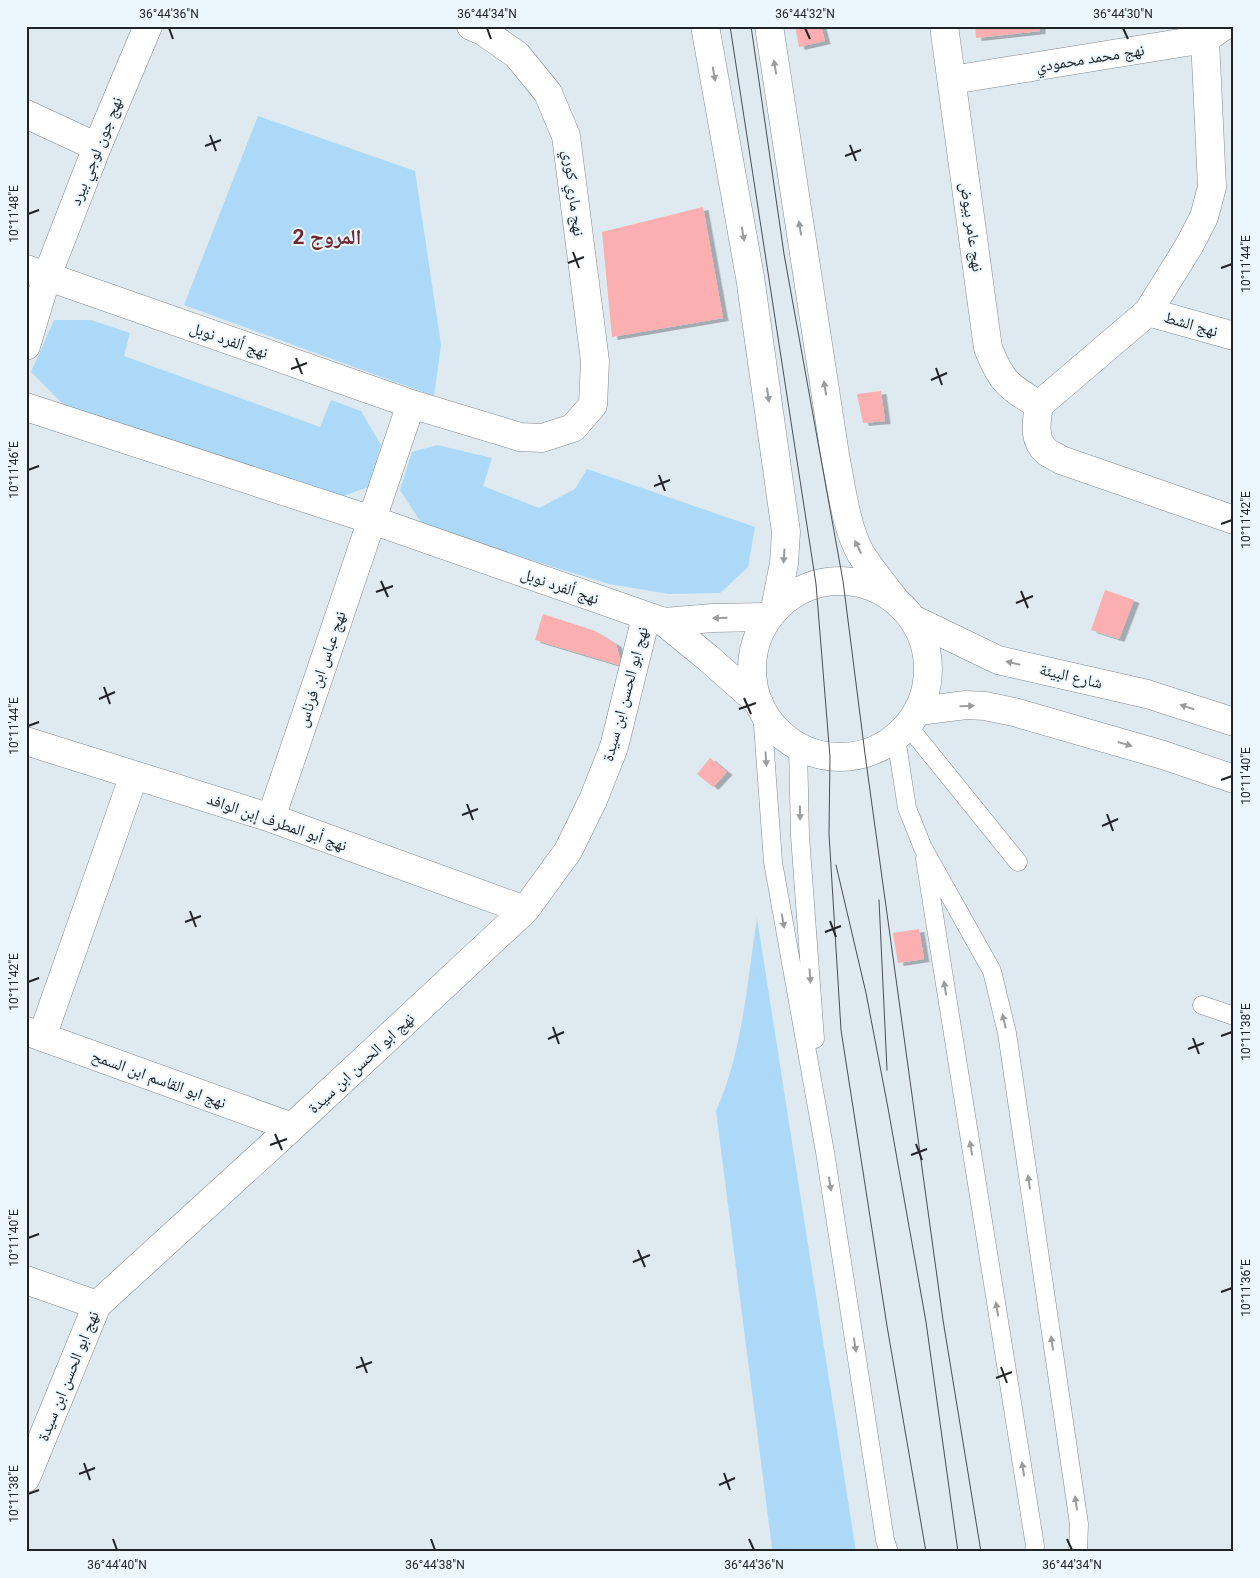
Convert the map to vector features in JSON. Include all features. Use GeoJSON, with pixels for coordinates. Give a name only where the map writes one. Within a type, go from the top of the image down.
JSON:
{"type":"FeatureCollection","features":[{"type":"Feature","properties":{"kind":"street","name":"نهج جون لوجي بيرد"},"geometry":{"type":"LineString","coordinates":[[37,273],[97,146],[148,26]]}},
{"type":"Feature","properties":{"kind":"street","name":"نهج ماري كوري"},"geometry":{"type":"LineString","coordinates":[[472,26],[483,31],[517,55],[548,93],[566,136],[595,361],[593,404],[573,428],[542,438],[520,437]]}},
{"type":"Feature","properties":{"kind":"street"},"geometry":{"type":"LineString","coordinates":[[705,26],[750,277],[786,532],[784,563],[772,613],[756,644],[752,674],[761,707],[778,732],[798,747],[830,757],[865,754],[881,748],[908,725],[966,706],[985,706],[1014,712],[1163,754],[1234,779]]}},
{"type":"Feature","properties":{"kind":"street"},"geometry":{"type":"LineString","coordinates":[[769,26],[835,455],[848,515],[860,552],[905,610],[924,640],[928,664],[926,688],[908,725]]}},
{"type":"Feature","properties":{"kind":"street","name":"نهج عامر بيوض"},"geometry":{"type":"LineString","coordinates":[[944,26],[988,348],[998,372],[1012,389],[1039,405]]}},
{"type":"Feature","properties":{"kind":"street"},"geometry":{"type":"LineString","coordinates":[[1215,33],[1212,187],[1204,217],[1189,246],[1148,312],[1039,405],[1035,427],[1039,441],[1046,451],[1062,460],[1234,520]]}},
{"type":"Feature","properties":{"kind":"street","name":"نهج محمد محمودي"},"geometry":{"type":"LineString","coordinates":[[952,80],[1215,33]]}},
{"type":"Feature","properties":{"kind":"street"},"geometry":{"type":"LineString","coordinates":[[26,114],[97,146]]}},
{"type":"Feature","properties":{"kind":"street"},"geometry":{"type":"LineString","coordinates":[[26,346],[37,273]]}},
{"type":"Feature","properties":{"kind":"street","name":"نهج ألفرد نوبل"},"geometry":{"type":"LineString","coordinates":[[37,273],[411,404],[520,437]]}},
{"type":"Feature","properties":{"kind":"street","name":"نهج الشط"},"geometry":{"type":"LineString","coordinates":[[1148,312],[1234,336]]}},
{"type":"Feature","properties":{"kind":"street"},"geometry":{"type":"LineString","coordinates":[[372,520],[411,404]]}},
{"type":"Feature","properties":{"kind":"street","name":"نهج ألفرد نوبل"},"geometry":{"type":"LineString","coordinates":[[26,407],[372,520],[655,620],[708,658],[761,707]]}},
{"type":"Feature","properties":{"kind":"street","name":"نهج عباس ابن فرناس"},"geometry":{"type":"LineString","coordinates":[[271,818],[372,520]]}},
{"type":"Feature","properties":{"kind":"street"},"geometry":{"type":"LineString","coordinates":[[772,613],[794,594],[816,584],[843,581],[871,586],[905,610]]}},
{"type":"Feature","properties":{"kind":"street","name":"شارع البيئة"},"geometry":{"type":"LineString","coordinates":[[905,610],[998,660],[1147,694],[1234,722]]}},
{"type":"Feature","properties":{"kind":"street","name":"نهج ألفرد نوبل"},"geometry":{"type":"LineString","coordinates":[[655,620],[772,613]]}},
{"type":"Feature","properties":{"kind":"street","name":"نهج ابو الحسن ابن سيدة"},"geometry":{"type":"LineString","coordinates":[[26,1478],[97,1305],[525,910],[568,851],[593,800],[614,747],[655,620]]}},
{"type":"Feature","properties":{"kind":"street","name":"نهج أبو المطرف إبن الوافد"},"geometry":{"type":"LineString","coordinates":[[26,741],[271,818],[525,910]]}},
{"type":"Feature","properties":{"kind":"street"},"geometry":{"type":"LineString","coordinates":[[34,1034],[134,775]]}},
{"type":"Feature","properties":{"kind":"street","name":"نهج ابو القاسم ابن السمح"},"geometry":{"type":"LineString","coordinates":[[34,1034],[292,1127]]}},
{"type":"Feature","properties":{"kind":"street"},"geometry":{"type":"LineString","coordinates":[[26,1280],[97,1305]]}},
{"type":"Feature","properties":{"kind":"lane"},"geometry":{"type":"LineString","coordinates":[[761,707],[773,862],[824,1152],[882,1520],[889,1552]]}},
{"type":"Feature","properties":{"kind":"lane"},"geometry":{"type":"LineString","coordinates":[[908,725],[907,808],[923,848],[992,971],[1007,1033],[1079,1524],[1078,1552]]}},
{"type":"Feature","properties":{"kind":"lane"},"geometry":{"type":"LineString","coordinates":[[908,725],[1018,862]]}},
{"type":"Feature","properties":{"kind":"lane"},"geometry":{"type":"LineString","coordinates":[[798,747],[800,836],[824,1152]]}},
{"type":"Feature","properties":{"kind":"lane"},"geometry":{"type":"LineString","coordinates":[[923,848],[1035,1546],[1034,1552]]}},
{"type":"Feature","properties":{"kind":"lane"},"geometry":{"type":"LineString","coordinates":[[1202,1005],[1234,1016]]}},
{"type":"Feature","properties":{"kind":"shaded area"},"geometry":{"type":"Polygon","coordinates":[[[258,116],[415,171],[441,345],[434,396],[184,305],[258,116]]]}},
{"type":"Feature","properties":{"kind":"shaded area"},"geometry":{"type":"Polygon","coordinates":[[[54,320],[91,320],[130,333],[124,356],[320,427],[331,400],[361,411],[381,445],[368,487],[341,497],[64,405],[31,372],[54,320]]]}},
{"type":"Feature","properties":{"kind":"shaded area"},"geometry":{"type":"Polygon","coordinates":[[[437,445],[492,458],[483,486],[539,508],[575,489],[587,469],[755,527],[748,567],[720,593],[669,594],[609,584],[424,527],[400,490],[412,452],[437,445]]]}},
{"type":"Feature","properties":{"kind":"shaded area"},"geometry":{"type":"Polygon","coordinates":[[[757,918],[856,1552],[773,1552],[772,1548],[716,1111],[725,1088],[738,1040],[757,918]]]}},
{"type":"Feature","properties":{"kind":"building"},"geometry":{"type":"Polygon","coordinates":[[[795,26],[821,26],[825,41],[799,47],[795,26]]]}},
{"type":"Feature","properties":{"kind":"building"},"geometry":{"type":"Polygon","coordinates":[[[975,26],[1040,26],[1040,31],[976,38],[975,26]]]}},
{"type":"Feature","properties":{"kind":"building"},"geometry":{"type":"Polygon","coordinates":[[[703,207],[723,318],[612,337],[602,232],[703,207]]]}},
{"type":"Feature","properties":{"kind":"building"},"geometry":{"type":"Polygon","coordinates":[[[881,391],[885,421],[863,423],[857,394],[881,391]]]}},
{"type":"Feature","properties":{"kind":"building"},"geometry":{"type":"Polygon","coordinates":[[[1105,590],[1134,600],[1119,639],[1091,630],[1105,590]]]}},
{"type":"Feature","properties":{"kind":"building"},"geometry":{"type":"Polygon","coordinates":[[[543,614],[595,631],[616,644],[622,666],[535,640],[543,614]]]}},
{"type":"Feature","properties":{"kind":"building"},"geometry":{"type":"Polygon","coordinates":[[[710,758],[727,772],[713,787],[697,774],[710,758]]]}},
{"type":"Feature","properties":{"kind":"building"},"geometry":{"type":"Polygon","coordinates":[[[919,929],[924,959],[898,963],[893,933],[919,929]]]}},
{"type":"Feature","properties":{"kind":"tram line"},"geometry":{"type":"LineString","coordinates":[[730,26],[816,584],[830,757],[829,834],[841,1030],[887,1326],[926,1552]]}},
{"type":"Feature","properties":{"kind":"tram line"},"geometry":{"type":"LineString","coordinates":[[751,26],[784,254],[843,581],[943,1320],[981,1552]]}},
{"type":"Feature","properties":{"kind":"tram line"},"geometry":{"type":"LineString","coordinates":[[836,865],[866,993],[888,1108],[926,1322],[958,1552]]}},
{"type":"Feature","properties":{"kind":"tram line"},"geometry":{"type":"LineString","coordinates":[[879,900],[887,1070]]}},
{"type":"Feature","properties":{"kind":"district","name":"المروج 2"},"geometry":{"type":"Point","coordinates":[327,237]}}]}
